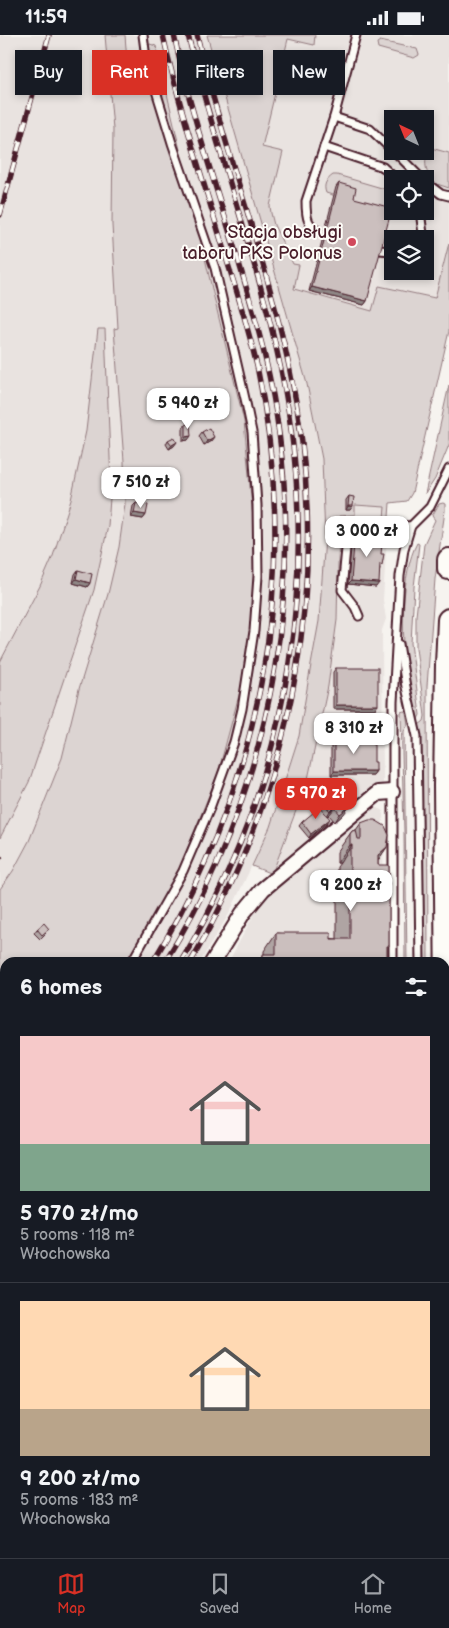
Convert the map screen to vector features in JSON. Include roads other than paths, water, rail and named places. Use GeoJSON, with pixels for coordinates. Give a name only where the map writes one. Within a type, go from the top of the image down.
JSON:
{"type":"FeatureCollection","features":[{"type":"Feature","properties":{"kind":"main road"},"geometry":{"type":"LineString","coordinates":[[449,560],[449,568]]}},
{"type":"Feature","properties":{"kind":"main road"},"geometry":{"type":"LineString","coordinates":[[447,957],[445,767],[449,620]]}},
{"type":"Feature","properties":{"kind":"street"},"geometry":{"type":"LineString","coordinates":[[216,957],[243,913],[262,889],[340,818],[378,793],[392,792]]}},
{"type":"Feature","properties":{"kind":"lane"},"geometry":{"type":"LineString","coordinates":[[134,957],[183,871],[210,808],[234,742],[242,709],[254,631],[258,576],[257,505],[252,433],[246,403],[215,268],[172,143],[146,58],[143,35]]}},
{"type":"Feature","properties":{"kind":"lane"},"geometry":{"type":"LineString","coordinates":[[324,234],[310,225],[306,214],[306,201],[334,117],[356,35]]}},
{"type":"Feature","properties":{"kind":"lane"},"geometry":{"type":"LineString","coordinates":[[334,117],[370,129],[384,142]]}},
{"type":"Feature","properties":{"kind":"lane"},"geometry":{"type":"LineString","coordinates":[[324,147],[383,167],[386,170]]}},
{"type":"Feature","properties":{"kind":"lane"},"geometry":{"type":"LineString","coordinates":[[402,160],[413,170]]}},
{"type":"Feature","properties":{"kind":"lane"},"geometry":{"type":"LineString","coordinates":[[434,189],[449,197]]}},
{"type":"Feature","properties":{"kind":"lane"},"geometry":{"type":"LineString","coordinates":[[379,250],[384,250]]}},
{"type":"Feature","properties":{"kind":"lane"},"geometry":{"type":"LineString","coordinates":[[393,957],[392,792],[396,629],[400,576],[404,549],[411,526],[430,507],[449,469]]}},
{"type":"Feature","properties":{"kind":"lane"},"geometry":{"type":"LineString","coordinates":[[358,616],[355,607],[342,590],[347,538],[350,529],[356,525],[411,526]]}},
{"type":"Feature","properties":{"kind":"lane"},"geometry":{"type":"LineString","coordinates":[[396,629],[417,737],[420,957]]}},
{"type":"Feature","properties":{"kind":"railway"},"geometry":{"type":"LineString","coordinates":[[0,215],[49,35]]}},
{"type":"Feature","properties":{"kind":"railway"},"geometry":{"type":"LineString","coordinates":[[155,957],[190,894],[221,822],[246,749],[263,675],[272,599],[275,522],[270,444],[257,366],[240,302],[185,121],[163,35]]}},
{"type":"Feature","properties":{"kind":"railway"},"geometry":{"type":"LineString","coordinates":[[167,957],[202,894],[234,822],[258,747],[274,670],[284,591],[285,513],[279,434],[265,357],[255,316],[194,116],[174,35]]}},
{"type":"Feature","properties":{"kind":"railway"},"geometry":{"type":"LineString","coordinates":[[183,957],[219,892],[250,818],[273,742],[289,664],[297,586],[298,506],[291,426],[276,347],[256,269],[209,113],[188,35]]}},
{"type":"Feature","properties":{"kind":"railway"},"geometry":{"type":"LineString","coordinates":[[193,957],[226,894],[256,823],[279,749],[296,673],[305,597],[307,520],[302,443],[289,366],[268,283],[207,77],[197,35]]}},
{"type":"Feature","properties":{"kind":"place","name":"Stacja obsługi taboru PKS Polonus"},"geometry":{"type":"Point","coordinates":[352,242]}}]}
